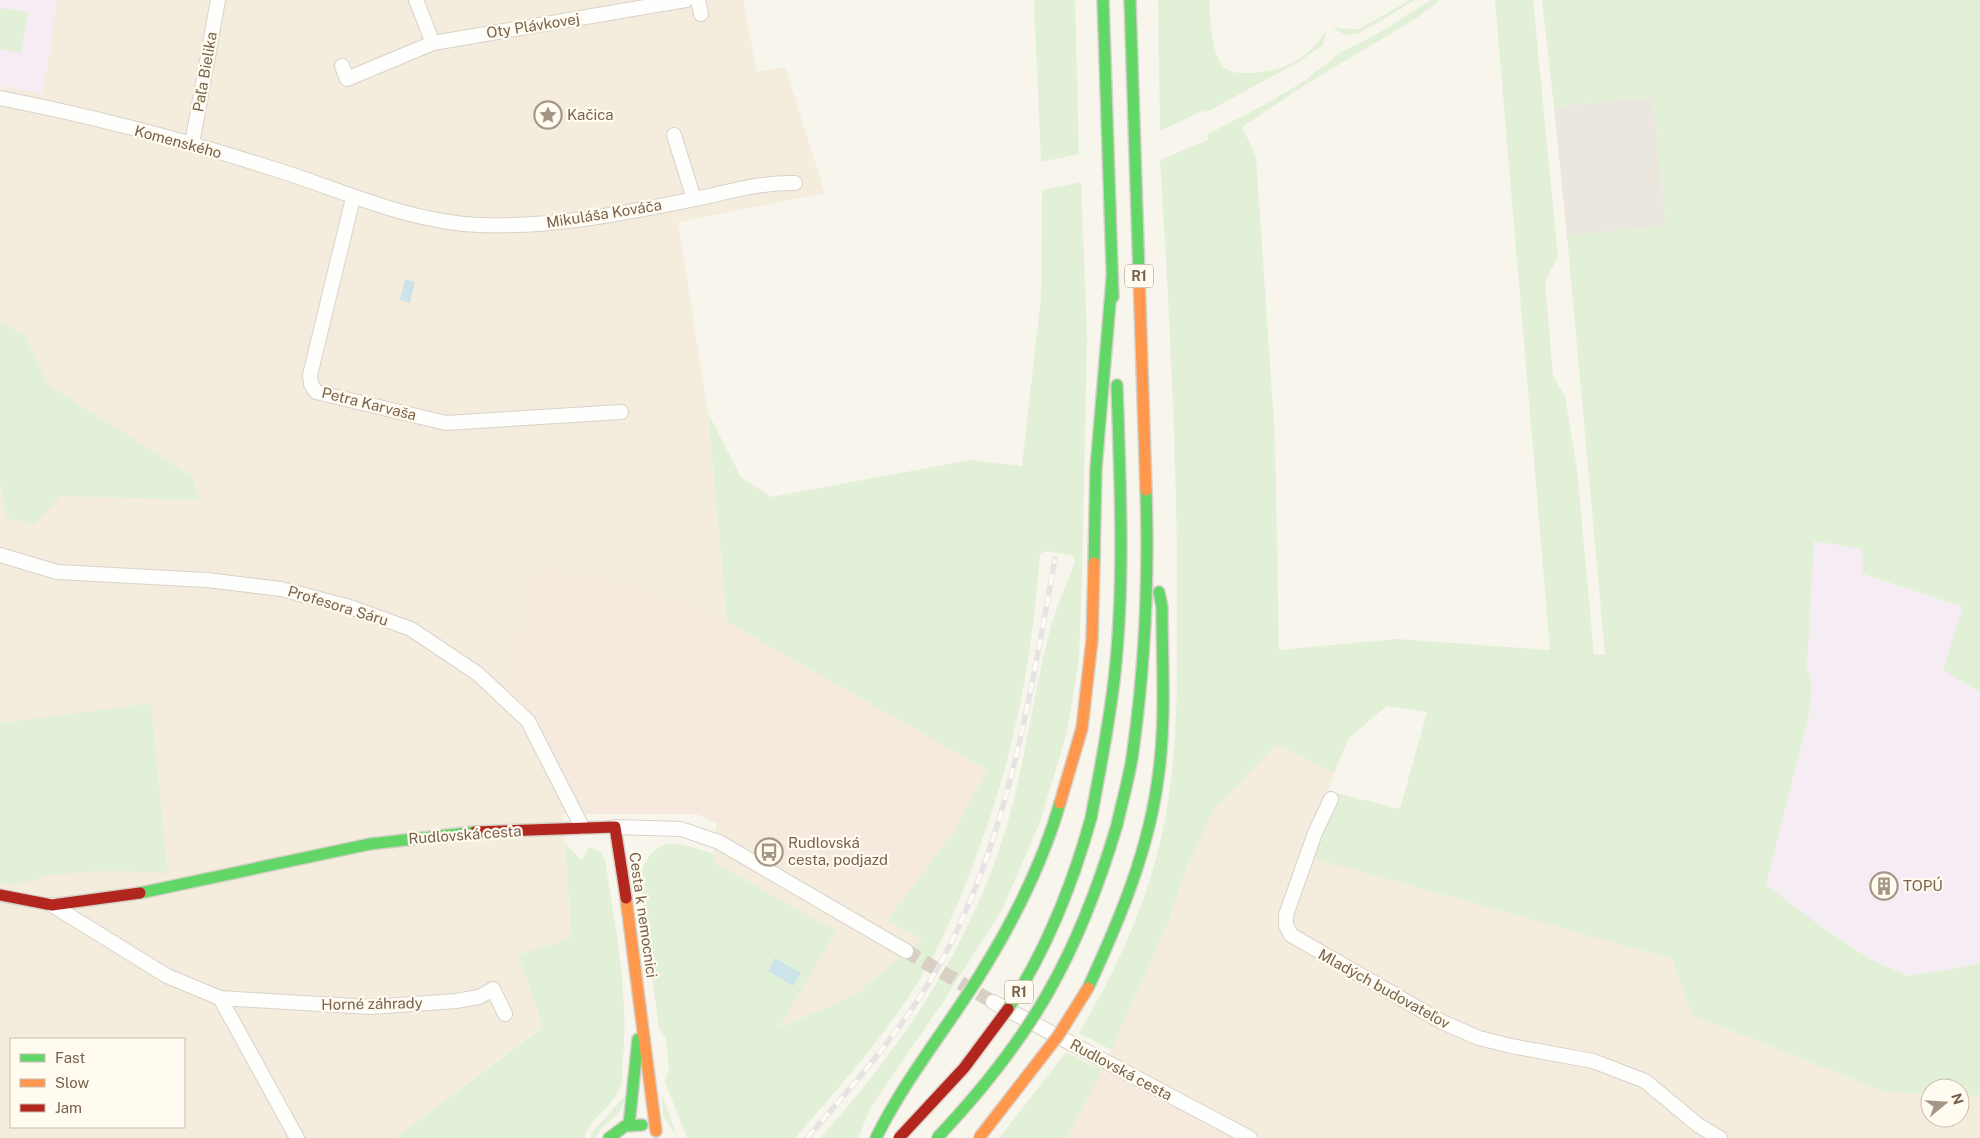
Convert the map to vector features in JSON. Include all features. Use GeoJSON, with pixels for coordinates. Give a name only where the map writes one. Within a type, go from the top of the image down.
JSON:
{"type":"FeatureCollection","features":[{"type":"Feature","properties":{"kind":"main road","name":"R1"},"geometry":{"type":"LineString","coordinates":[[899,1138],[938,1099],[973,1059],[1031,973],[1052,932],[1069,889],[1091,818],[1105,745],[1115,672],[1121,575],[1121,486],[1103,0]]}},
{"type":"Feature","properties":{"kind":"main road","name":"R1"},"geometry":{"type":"LineString","coordinates":[[937,1138],[993,1077],[1027,1032],[1054,989],[1093,903],[1117,825],[1133,753],[1140,682],[1148,547],[1130,0]]}},
{"type":"Feature","properties":{"kind":"main road"},"geometry":{"type":"LineString","coordinates":[[876,1138],[890,1109],[978,978],[1021,903],[1054,824],[1080,736],[1092,640],[1096,468],[1112,279]]}},
{"type":"Feature","properties":{"kind":"main road"},"geometry":{"type":"LineString","coordinates":[[978,1138],[1058,1036],[1088,988],[1110,943],[1148,832],[1156,793],[1162,730],[1162,607],[1148,547]]}},
{"type":"Feature","properties":{"kind":"main road","name":"Rudlovská cesta"},"geometry":{"type":"LineString","coordinates":[[0,895],[52,905],[123,897],[370,844],[451,835],[582,826],[615,827]]}},
{"type":"Feature","properties":{"kind":"main road","name":"Cesta k nemocnici"},"geometry":{"type":"LineString","coordinates":[[615,827],[660,1134]]}},
{"type":"Feature","properties":{"kind":"main road","name":"Cesta k nemocnici"},"geometry":{"type":"LineString","coordinates":[[641,1007],[629,1125],[643,1125],[660,1134]]}},
{"type":"Feature","properties":{"kind":"main road"},"geometry":{"type":"LineString","coordinates":[[609,1138],[618,1130],[629,1125]]}},
{"type":"Feature","properties":{"kind":"street","name":"Paľa Bielika"},"geometry":{"type":"LineString","coordinates":[[192,144],[218,0]]}},
{"type":"Feature","properties":{"kind":"street"},"geometry":{"type":"LineString","coordinates":[[416,0],[433,43]]}},
{"type":"Feature","properties":{"kind":"street","name":"Oty Plávkovej"},"geometry":{"type":"LineString","coordinates":[[342,66],[347,79],[433,43],[631,5],[686,0]]}},
{"type":"Feature","properties":{"kind":"street"},"geometry":{"type":"LineString","coordinates":[[698,0],[701,14]]}},
{"type":"Feature","properties":{"kind":"street","name":"Komenského"},"geometry":{"type":"LineString","coordinates":[[0,98],[192,144],[318,183],[353,198]]}},
{"type":"Feature","properties":{"kind":"street"},"geometry":{"type":"LineString","coordinates":[[674,135],[694,199]]}},
{"type":"Feature","properties":{"kind":"street","name":"Mikuláša Kováča"},"geometry":{"type":"LineString","coordinates":[[353,198],[409,215],[448,222],[523,226],[572,222],[772,182],[796,183]]}},
{"type":"Feature","properties":{"kind":"street","name":"Petra Karvaša"},"geometry":{"type":"LineString","coordinates":[[353,198],[310,375],[311,384],[316,392],[446,423],[620,412]]}},
{"type":"Feature","properties":{"kind":"street","name":"Profesora Sáru"},"geometry":{"type":"LineString","coordinates":[[0,556],[57,572],[207,580],[281,589],[350,607],[411,629],[478,674],[528,721],[582,826]]}},
{"type":"Feature","properties":{"kind":"street","name":"Mladých budovateľov"},"geometry":{"type":"LineString","coordinates":[[1331,799],[1315,833],[1286,915],[1286,925],[1291,935],[1442,1022],[1479,1038],[1511,1046],[1593,1061],[1645,1081],[1698,1125],[1720,1138]]}},
{"type":"Feature","properties":{"kind":"street","name":"Rudlovská cesta"},"geometry":{"type":"LineString","coordinates":[[615,827],[681,829],[719,842],[906,951]]}},
{"type":"Feature","properties":{"kind":"street","name":"Horné záhrady"},"geometry":{"type":"LineString","coordinates":[[52,905],[168,976],[220,998],[370,1007],[456,1001],[478,997],[493,989],[505,1014]]}},
{"type":"Feature","properties":{"kind":"street"},"geometry":{"type":"LineString","coordinates":[[220,998],[297,1138]]}},
{"type":"Feature","properties":{"kind":"street","name":"Rudlovská cesta"},"geometry":{"type":"LineString","coordinates":[[993,1002],[1250,1138]]}},
{"type":"Feature","properties":{"kind":"shaded area"},"geometry":{"type":"Polygon","coordinates":[[[0,0],[57,0],[43,94],[0,86],[0,0]]]}},
{"type":"Feature","properties":{"kind":"shaded area"},"geometry":{"type":"Polygon","coordinates":[[[57,0],[743,0],[757,72],[785,67],[825,193],[678,222],[708,413],[727,622],[624,585],[510,682],[563,814],[571,939],[518,955],[543,1026],[395,1138],[0,1138],[0,484],[6,518],[61,496],[200,500],[192,476],[47,384],[25,336],[0,321],[0,86],[43,93],[57,0]]]}},
{"type":"Feature","properties":{"kind":"shaded area"},"geometry":{"type":"Polygon","coordinates":[[[1653,97],[1666,226],[1567,236],[1554,107],[1653,97]]]}},
{"type":"Feature","properties":{"kind":"shaded area"},"geometry":{"type":"Polygon","coordinates":[[[1814,541],[1863,549],[1864,575],[1964,607],[1943,670],[1980,692],[1980,963],[1907,976],[1872,960],[1823,928],[1766,885],[1809,715],[1812,686],[1807,667],[1814,541]]]}},
{"type":"Feature","properties":{"kind":"shaded area"},"geometry":{"type":"Polygon","coordinates":[[[540,571],[624,585],[727,622],[987,770],[954,832],[887,920],[716,823],[696,814],[563,814],[510,682],[540,571]]]}},
{"type":"Feature","properties":{"kind":"shaded area"},"geometry":{"type":"Polygon","coordinates":[[[1277,744],[1334,773],[1328,790],[1337,793],[1314,858],[1672,959],[1692,1015],[1885,1092],[1920,1094],[1920,1128],[1970,1128],[1970,1096],[1980,1096],[1980,1138],[1232,1138],[1102,1070],[1169,920],[1187,866],[1215,808],[1277,744]]]}},
{"type":"Feature","properties":{"kind":"shaded area"},"geometry":{"type":"Polygon","coordinates":[[[716,823],[923,939],[856,994],[778,1028],[712,862],[716,823]]]}},
{"type":"Feature","properties":{"kind":"shaded area"},"geometry":{"type":"Polygon","coordinates":[[[1102,1070],[1232,1138],[1067,1138],[1102,1070]]]}},
{"type":"Feature","properties":{"kind":"green space"},"geometry":{"type":"Polygon","coordinates":[[[1034,0],[1075,0],[1079,154],[1041,162],[1034,0]]]}},
{"type":"Feature","properties":{"kind":"green space"},"geometry":{"type":"Polygon","coordinates":[[[1158,0],[1209,0],[1212,35],[1216,53],[1224,67],[1229,71],[1256,73],[1284,67],[1306,54],[1326,31],[1323,45],[1297,63],[1205,113],[1204,110],[1160,131],[1158,0]]]}},
{"type":"Feature","properties":{"kind":"green space"},"geometry":{"type":"Polygon","coordinates":[[[1410,0],[1415,0],[1358,34],[1346,35],[1332,28],[1359,29],[1410,0]]]}},
{"type":"Feature","properties":{"kind":"green space"},"geometry":{"type":"Polygon","coordinates":[[[1431,0],[1440,0],[1417,18],[1308,83],[1242,127],[1256,156],[1275,439],[1279,650],[1397,639],[1550,650],[1495,0],[1533,0],[1558,257],[1545,281],[1553,376],[1565,396],[1577,470],[1594,654],[1605,655],[1567,236],[1666,225],[1653,97],[1554,107],[1542,0],[1980,0],[1980,692],[1943,670],[1963,607],[1863,574],[1862,549],[1814,541],[1807,667],[1812,686],[1809,715],[1766,885],[1823,928],[1872,960],[1907,976],[1980,963],[1980,1096],[1970,1096],[1970,1078],[1920,1078],[1920,1094],[1885,1092],[1692,1015],[1672,959],[1313,858],[1337,793],[1400,809],[1427,712],[1387,706],[1349,738],[1334,773],[1277,744],[1215,808],[1187,866],[1169,920],[1111,1050],[1079,1033],[1121,955],[1153,871],[1166,813],[1173,759],[1177,677],[1176,485],[1160,160],[1208,140],[1208,134],[1303,82],[1340,53],[1379,33],[1431,0]]]}},
{"type":"Feature","properties":{"kind":"green space"},"geometry":{"type":"Polygon","coordinates":[[[0,8],[28,12],[21,53],[0,49],[0,8]]]}},
{"type":"Feature","properties":{"kind":"green space"},"geometry":{"type":"Polygon","coordinates":[[[1081,182],[1087,336],[1079,659],[1067,732],[1040,822],[1002,910],[945,999],[871,1107],[858,1138],[820,1138],[881,1065],[909,1027],[957,946],[978,904],[996,860],[1016,792],[1049,633],[1075,562],[1072,555],[1045,551],[1040,555],[1025,678],[1008,757],[997,796],[958,903],[925,971],[889,1025],[795,1138],[687,1138],[665,1082],[669,1069],[666,1038],[659,1028],[639,876],[653,852],[669,844],[678,844],[713,854],[713,862],[836,931],[779,1028],[856,994],[922,939],[887,920],[954,832],[987,770],[727,622],[708,413],[741,477],[771,497],[970,460],[1022,466],[1041,297],[1042,190],[1081,182]]]}},
{"type":"Feature","properties":{"kind":"green space"},"geometry":{"type":"Polygon","coordinates":[[[0,321],[25,336],[47,384],[192,476],[200,500],[61,496],[34,524],[6,518],[0,484],[0,321]]]}},
{"type":"Feature","properties":{"kind":"green space"},"geometry":{"type":"Polygon","coordinates":[[[151,703],[168,874],[96,871],[45,876],[15,884],[0,882],[0,723],[151,703]]]}},
{"type":"Feature","properties":{"kind":"green space"},"geometry":{"type":"Polygon","coordinates":[[[565,843],[582,861],[589,847],[601,852],[605,860],[617,934],[624,1008],[622,1079],[614,1099],[591,1124],[584,1138],[395,1138],[543,1027],[518,955],[571,938],[565,843]]]}},
{"type":"Feature","properties":{"kind":"green space"},"geometry":{"type":"Polygon","coordinates":[[[1066,1052],[1102,1070],[1067,1138],[999,1138],[1066,1052]]]}},
{"type":"Feature","properties":{"kind":"green space"},"geometry":{"type":"Polygon","coordinates":[[[662,1095],[676,1133],[678,1138],[663,1116],[662,1095]]]}},
{"type":"Feature","properties":{"kind":"green space"},"geometry":{"type":"Polygon","coordinates":[[[625,1096],[624,1103],[617,1114],[603,1127],[595,1138],[590,1138],[593,1131],[625,1096]]]}},
{"type":"Feature","properties":{"kind":"water"},"geometry":{"type":"Polygon","coordinates":[[[405,279],[415,282],[410,303],[400,300],[405,279]]]}},
{"type":"Feature","properties":{"kind":"water"},"geometry":{"type":"Polygon","coordinates":[[[775,958],[801,973],[793,986],[768,971],[775,958]]]}},
{"type":"Feature","properties":{"kind":"tunnel"},"geometry":{"type":"LineString","coordinates":[[906,951],[993,1002]]}},
{"type":"Feature","properties":{"kind":"railway"},"geometry":{"type":"LineString","coordinates":[[807,1138],[895,1033],[940,964],[963,916],[983,867],[1000,817],[1014,766],[1026,715],[1055,559]]}},
{"type":"Feature","properties":{"kind":"traffic: fast"},"geometry":{"type":"LineString","coordinates":[[1103,0],[1113,297]]}},
{"type":"Feature","properties":{"kind":"traffic: fast"},"geometry":{"type":"LineString","coordinates":[[1130,0],[1139,275]]}},
{"type":"Feature","properties":{"kind":"traffic: fast"},"geometry":{"type":"LineString","coordinates":[[1094,563],[1096,468],[1112,279]]}},
{"type":"Feature","properties":{"kind":"traffic: fast"},"geometry":{"type":"LineString","coordinates":[[1091,818],[1110,709],[1118,636],[1121,529],[1117,385]]}},
{"type":"Feature","properties":{"kind":"traffic: fast"},"geometry":{"type":"LineString","coordinates":[[1117,825],[1132,760],[1141,686],[1147,555],[1146,490]]}},
{"type":"Feature","properties":{"kind":"traffic: fast"},"geometry":{"type":"LineString","coordinates":[[1088,988],[1132,883],[1149,828],[1155,800],[1161,751],[1163,710],[1162,607],[1159,592]]}},
{"type":"Feature","properties":{"kind":"traffic: fast"},"geometry":{"type":"LineString","coordinates":[[876,1138],[899,1097],[1003,937],[1035,871],[1060,803]]}},
{"type":"Feature","properties":{"kind":"traffic: fast"},"geometry":{"type":"LineString","coordinates":[[1008,1009],[1035,964],[1057,917],[1076,869],[1091,818]]}},
{"type":"Feature","properties":{"kind":"traffic: fast"},"geometry":{"type":"LineString","coordinates":[[937,1138],[970,1102],[999,1066],[1048,994],[1068,956],[1086,915],[1117,825]]}},
{"type":"Feature","properties":{"kind":"traffic: fast"},"geometry":{"type":"LineString","coordinates":[[140,893],[370,844],[475,832]]}},
{"type":"Feature","properties":{"kind":"traffic: fast"},"geometry":{"type":"LineString","coordinates":[[629,1125],[638,1039]]}},
{"type":"Feature","properties":{"kind":"traffic: fast"},"geometry":{"type":"LineString","coordinates":[[609,1138],[625,1126],[642,1125]]}},
{"type":"Feature","properties":{"kind":"traffic: slow"},"geometry":{"type":"LineString","coordinates":[[1139,275],[1146,490]]}},
{"type":"Feature","properties":{"kind":"traffic: slow"},"geometry":{"type":"LineString","coordinates":[[1060,803],[1082,728],[1092,640],[1094,563]]}},
{"type":"Feature","properties":{"kind":"traffic: slow"},"geometry":{"type":"LineString","coordinates":[[626,898],[656,1131]]}},
{"type":"Feature","properties":{"kind":"traffic: slow"},"geometry":{"type":"LineString","coordinates":[[979,1138],[1058,1036],[1088,988]]}},
{"type":"Feature","properties":{"kind":"traffic: jam"},"geometry":{"type":"LineString","coordinates":[[475,832],[615,827],[626,898]]}},
{"type":"Feature","properties":{"kind":"traffic: jam"},"geometry":{"type":"LineString","coordinates":[[0,895],[52,905],[140,893]]}},
{"type":"Feature","properties":{"kind":"traffic: jam"},"geometry":{"type":"LineString","coordinates":[[899,1138],[964,1068],[1008,1009]]}},
{"type":"Feature","properties":{"kind":"place","name":"Kačica"},"geometry":{"type":"Point","coordinates":[548,115]}},
{"type":"Feature","properties":{"kind":"place","name":"Rudlovská cesta, podjazd"},"geometry":{"type":"Point","coordinates":[769,852]}},
{"type":"Feature","properties":{"kind":"place","name":"TOPÚ"},"geometry":{"type":"Point","coordinates":[1884,886]}}]}
